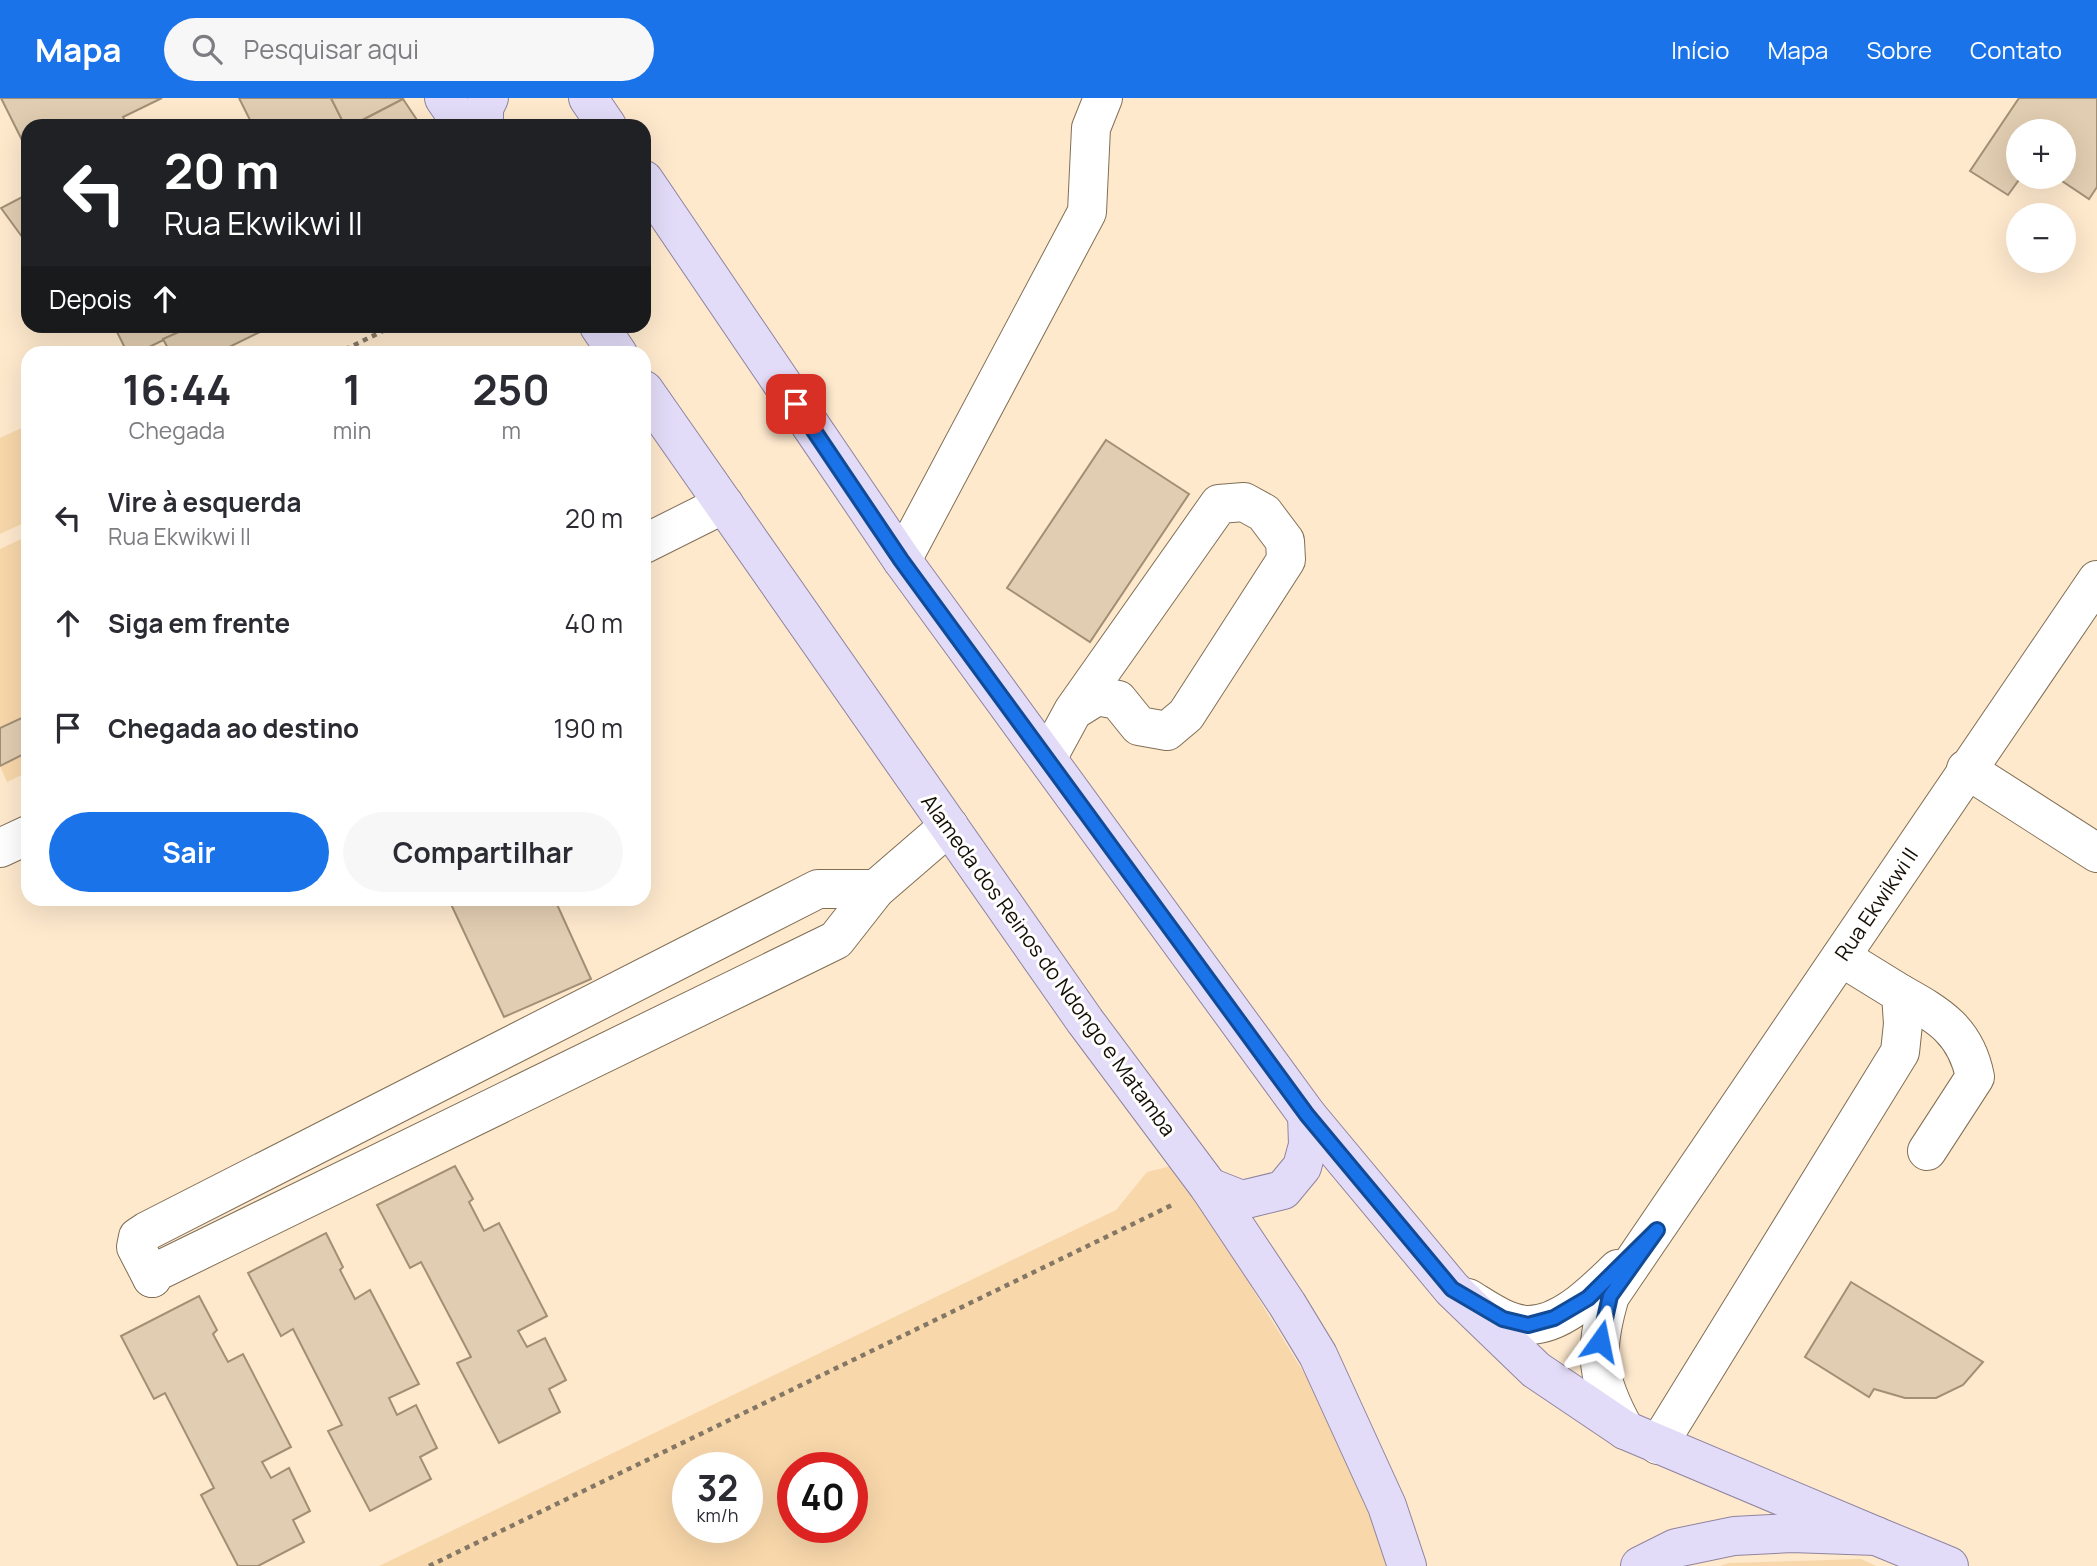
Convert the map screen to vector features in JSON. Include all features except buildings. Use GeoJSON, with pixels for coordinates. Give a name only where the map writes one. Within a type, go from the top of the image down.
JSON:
{"type":"FeatureCollection","features":[{"type":"Feature","properties":{"kind":"main road"},"geometry":{"type":"LineString","coordinates":[[444,98],[458,119]]}},
{"type":"Feature","properties":{"kind":"main road"},"geometry":{"type":"LineString","coordinates":[[484,119],[484,108],[489,98]]}},
{"type":"Feature","properties":{"kind":"main road"},"geometry":{"type":"LineString","coordinates":[[651,190],[901,560],[1048,757],[1307,1115],[1452,1289],[1535,1370],[1642,1438],[1949,1566]]}},
{"type":"Feature","properties":{"kind":"main road","name":"Alameda dos Reinos do Ndongo e Matamba"},"geometry":{"type":"LineString","coordinates":[[651,400],[1085,1021],[1209,1187],[1318,1355],[1387,1506],[1407,1566]]}},
{"type":"Feature","properties":{"kind":"main road"},"geometry":{"type":"LineString","coordinates":[[1209,1187],[1242,1200],[1283,1190],[1302,1167],[1308,1145],[1307,1115]]}},
{"type":"Feature","properties":{"kind":"main road"},"geometry":{"type":"LineString","coordinates":[[1640,1566],[1676,1548],[1734,1536],[1792,1533],[1875,1536]]}},
{"type":"Feature","properties":{"kind":"street"},"geometry":{"type":"LineString","coordinates":[[901,560],[1087,212],[1091,128],[1103,98]]}},
{"type":"Feature","properties":{"kind":"street"},"geometry":{"type":"LineString","coordinates":[[1048,757],[1073,711],[1219,504],[1244,502],[1264,513],[1285,541],[1286,560],[1186,715],[1167,731],[1139,726],[1118,700],[1097,696],[1073,711]]}},
{"type":"Feature","properties":{"kind":"street"},"geometry":{"type":"LineString","coordinates":[[651,540],[724,504]]}},
{"type":"Feature","properties":{"kind":"street","name":"Rua Ekwikwi II"},"geometry":{"type":"LineString","coordinates":[[1642,1438],[1606,1397],[1598,1358],[1602,1324],[1610,1296],[2097,580]]}},
{"type":"Feature","properties":{"kind":"street"},"geometry":{"type":"LineString","coordinates":[[1966,769],[2097,853]]}},
{"type":"Feature","properties":{"kind":"street"},"geometry":{"type":"LineString","coordinates":[[876,889],[818,889],[147,1231],[138,1237],[136,1247],[152,1278],[153,1270],[187,1257],[836,940],[876,889],[949,826]]}},
{"type":"Feature","properties":{"kind":"street"},"geometry":{"type":"LineString","coordinates":[[0,848],[21,838]]}},
{"type":"Feature","properties":{"kind":"street"},"geometry":{"type":"LineString","coordinates":[[1841,957],[1947,1023],[1967,1047],[1975,1077],[1927,1151]]}},
{"type":"Feature","properties":{"kind":"street"},"geometry":{"type":"LineString","coordinates":[[1642,1438],[1900,1052],[1903,1024],[1901,994]]}},
{"type":"Feature","properties":{"kind":"street","name":"Rua Ekwikwi II"},"geometry":{"type":"LineString","coordinates":[[1452,1289],[1503,1319],[1528,1325],[1554,1318],[1588,1298],[1657,1230]]}},
{"type":"Feature","properties":{"kind":"path"},"geometry":{"type":"LineString","coordinates":[[352,346],[379,333]]}},
{"type":"Feature","properties":{"kind":"path"},"geometry":{"type":"LineString","coordinates":[[429,1566],[1209,1187]]}},
{"type":"Feature","properties":{"kind":"shaded area"},"geometry":{"type":"Polygon","coordinates":[[[21,428],[21,524],[0,534],[0,438],[21,428]]]}},
{"type":"Feature","properties":{"kind":"shaded area"},"geometry":{"type":"Polygon","coordinates":[[[21,539],[21,718],[0,728],[0,549],[21,539]]]}},
{"type":"Feature","properties":{"kind":"shaded area"},"geometry":{"type":"Polygon","coordinates":[[[21,756],[21,775],[7,782],[0,766],[21,756]]]}},
{"type":"Feature","properties":{"kind":"shaded area"},"geometry":{"type":"Polygon","coordinates":[[[1171,1166],[1245,1277],[1309,1381],[1377,1531],[1389,1566],[379,1566],[1116,1210],[1147,1172],[1171,1166]]]}},
{"type":"Feature","properties":{"kind":"shaded area"},"geometry":{"type":"Polygon","coordinates":[[[1861,1559],[1876,1566],[1720,1566],[1729,1563],[1861,1559]]]}},
{"type":"Feature","properties":{"kind":"route"},"geometry":{"type":"LineString","coordinates":[[796,404],[901,560],[1048,757],[1307,1115],[1452,1289],[1503,1319],[1528,1325],[1554,1318],[1588,1298],[1657,1230],[1610,1296],[1600,1341]]}}]}
